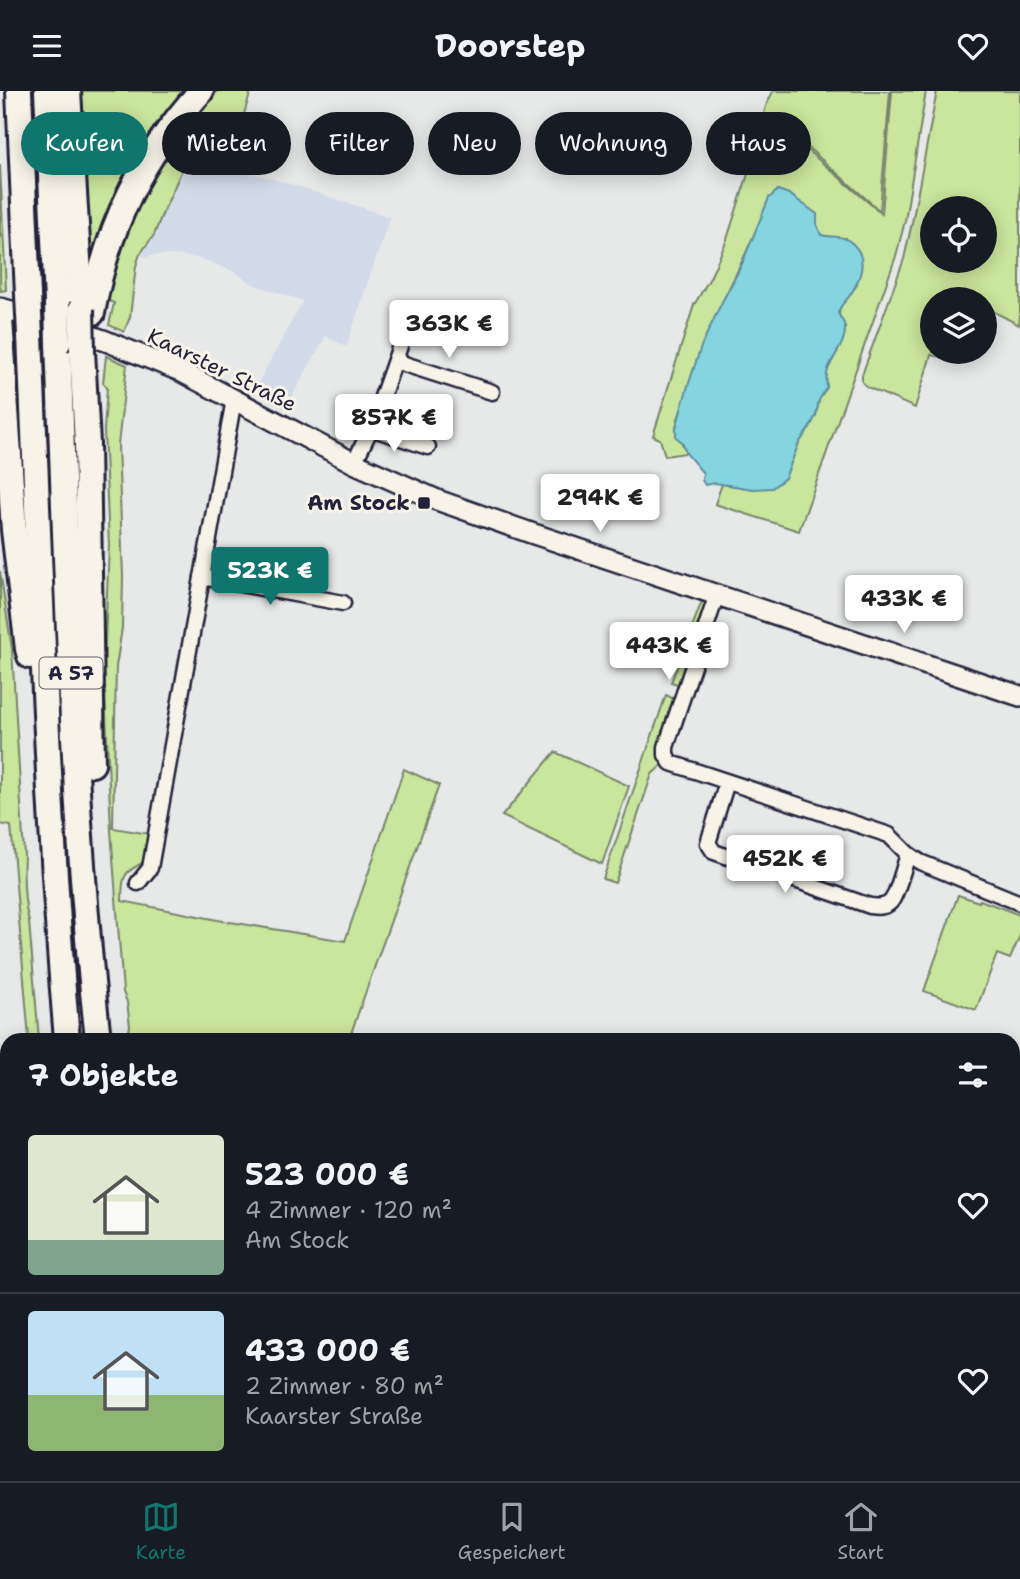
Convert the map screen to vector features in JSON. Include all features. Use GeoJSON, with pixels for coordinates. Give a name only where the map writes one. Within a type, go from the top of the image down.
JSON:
{"type":"FeatureCollection","features":[{"type":"Feature","properties":{"kind":"highway","name":"A 57"},"geometry":{"type":"LineString","coordinates":[[19,91],[45,699],[67,1033]]}},
{"type":"Feature","properties":{"kind":"highway","name":"A 57"},"geometry":{"type":"LineString","coordinates":[[47,91],[72,697],[85,908],[97,1033]]}},
{"type":"Feature","properties":{"kind":"highway"},"geometry":{"type":"LineString","coordinates":[[68,91],[86,311],[93,348],[87,444],[92,759],[100,903],[94,1003]]}},
{"type":"Feature","properties":{"kind":"highway"},"geometry":{"type":"LineString","coordinates":[[86,311],[109,242],[140,174],[184,110],[201,91]]}},
{"type":"Feature","properties":{"kind":"highway"},"geometry":{"type":"LineString","coordinates":[[0,318],[13,518],[28,649],[45,699]]}},
{"type":"Feature","properties":{"kind":"main road","name":"Kaarster Straße"},"geometry":{"type":"LineString","coordinates":[[0,318],[52,322],[93,348],[180,371],[354,463],[437,500],[1020,696]]}},
{"type":"Feature","properties":{"kind":"street"},"geometry":{"type":"LineString","coordinates":[[354,463],[371,428],[397,354],[492,392]]}},
{"type":"Feature","properties":{"kind":"street"},"geometry":{"type":"LineString","coordinates":[[138,883],[150,867],[234,399]]}},
{"type":"Feature","properties":{"kind":"street"},"geometry":{"type":"LineString","coordinates":[[371,428],[428,447]]}},
{"type":"Feature","properties":{"kind":"street"},"geometry":{"type":"LineString","coordinates":[[202,577],[343,603]]}},
{"type":"Feature","properties":{"kind":"street"},"geometry":{"type":"LineString","coordinates":[[718,594],[666,747],[666,755],[671,763],[889,835],[908,855],[920,862],[1020,903]]}},
{"type":"Feature","properties":{"kind":"street"},"geometry":{"type":"LineString","coordinates":[[727,782],[708,843],[714,852],[870,907],[884,907],[892,901],[908,855]]}},
{"type":"Feature","properties":{"kind":"shaded area"},"geometry":{"type":"Polygon","coordinates":[[[182,175],[259,175],[390,217],[346,347],[326,336],[285,409],[253,392],[303,301],[255,285],[235,272],[202,259],[178,255],[151,255],[146,258],[140,254],[154,235],[182,175]]]}},
{"type":"Feature","properties":{"kind":"green space"},"geometry":{"type":"Polygon","coordinates":[[[76,91],[193,91],[177,112],[162,112],[162,132],[148,151],[148,112],[77,112],[76,91]]]}},
{"type":"Feature","properties":{"kind":"green space"},"geometry":{"type":"Polygon","coordinates":[[[217,91],[251,91],[245,112],[197,112],[217,91]]]}},
{"type":"Feature","properties":{"kind":"green space"},"geometry":{"type":"Polygon","coordinates":[[[773,91],[892,91],[880,211],[811,150],[811,112],[764,112],[773,91]]]}},
{"type":"Feature","properties":{"kind":"green space"},"geometry":{"type":"Polygon","coordinates":[[[892,91],[926,91],[905,221],[896,256],[799,531],[715,504],[722,484],[731,485],[792,459],[816,415],[819,400],[827,387],[827,372],[845,328],[840,309],[857,285],[846,238],[821,235],[817,225],[769,198],[692,375],[676,428],[686,453],[665,456],[660,439],[653,436],[694,305],[726,242],[748,175],[811,175],[811,153],[882,214],[892,91]]]}},
{"type":"Feature","properties":{"kind":"green space"},"geometry":{"type":"Polygon","coordinates":[[[937,91],[1020,91],[1019,325],[997,313],[997,287],[920,287],[920,364],[928,364],[915,408],[867,387],[862,382],[862,375],[904,259],[937,91]]]}},
{"type":"Feature","properties":{"kind":"green space"},"geometry":{"type":"Polygon","coordinates":[[[162,159],[162,175],[180,175],[154,235],[140,254],[130,317],[124,332],[109,325],[114,303],[104,299],[117,244],[162,159]]]}},
{"type":"Feature","properties":{"kind":"green space"},"geometry":{"type":"Polygon","coordinates":[[[0,165],[6,290],[1,291],[0,286],[0,165]]]}},
{"type":"Feature","properties":{"kind":"green space"},"geometry":{"type":"Polygon","coordinates":[[[82,175],[130,175],[102,228],[88,267],[82,175]]]}},
{"type":"Feature","properties":{"kind":"green space"},"geometry":{"type":"Polygon","coordinates":[[[106,356],[127,365],[118,445],[123,576],[122,628],[116,667],[113,828],[150,834],[151,857],[127,873],[123,882],[122,901],[345,941],[404,769],[439,785],[351,1033],[128,1033],[130,1026],[123,992],[111,831],[104,667],[109,545],[104,430],[107,387],[103,383],[106,356]]]}},
{"type":"Feature","properties":{"kind":"green space"},"geometry":{"type":"Polygon","coordinates":[[[0,571],[12,649],[24,889],[38,1033],[28,1033],[11,826],[0,824],[0,571]]]}},
{"type":"Feature","properties":{"kind":"green space"},"geometry":{"type":"Polygon","coordinates":[[[702,601],[710,604],[681,685],[671,682],[702,601]]]}},
{"type":"Feature","properties":{"kind":"green space"},"geometry":{"type":"Polygon","coordinates":[[[666,695],[676,700],[663,762],[652,774],[615,883],[603,879],[666,695]]]}},
{"type":"Feature","properties":{"kind":"green space"},"geometry":{"type":"Polygon","coordinates":[[[555,752],[629,786],[602,864],[502,816],[555,752]]]}},
{"type":"Feature","properties":{"kind":"green space"},"geometry":{"type":"Polygon","coordinates":[[[958,895],[1020,915],[1020,936],[1010,959],[997,954],[976,1010],[924,991],[958,895]]]}},
{"type":"Feature","properties":{"kind":"water"},"geometry":{"type":"Polygon","coordinates":[[[778,190],[789,194],[817,214],[821,235],[844,238],[853,244],[862,262],[860,276],[840,307],[838,313],[845,326],[842,343],[828,370],[827,387],[819,400],[816,415],[799,443],[785,478],[772,488],[753,489],[715,483],[705,485],[702,480],[703,473],[676,437],[676,428],[702,344],[741,266],[769,198],[778,190]]]}},
{"type":"Feature","properties":{"kind":"place","name":"Am Stock"},"geometry":{"type":"Point","coordinates":[424,503]}}]}
